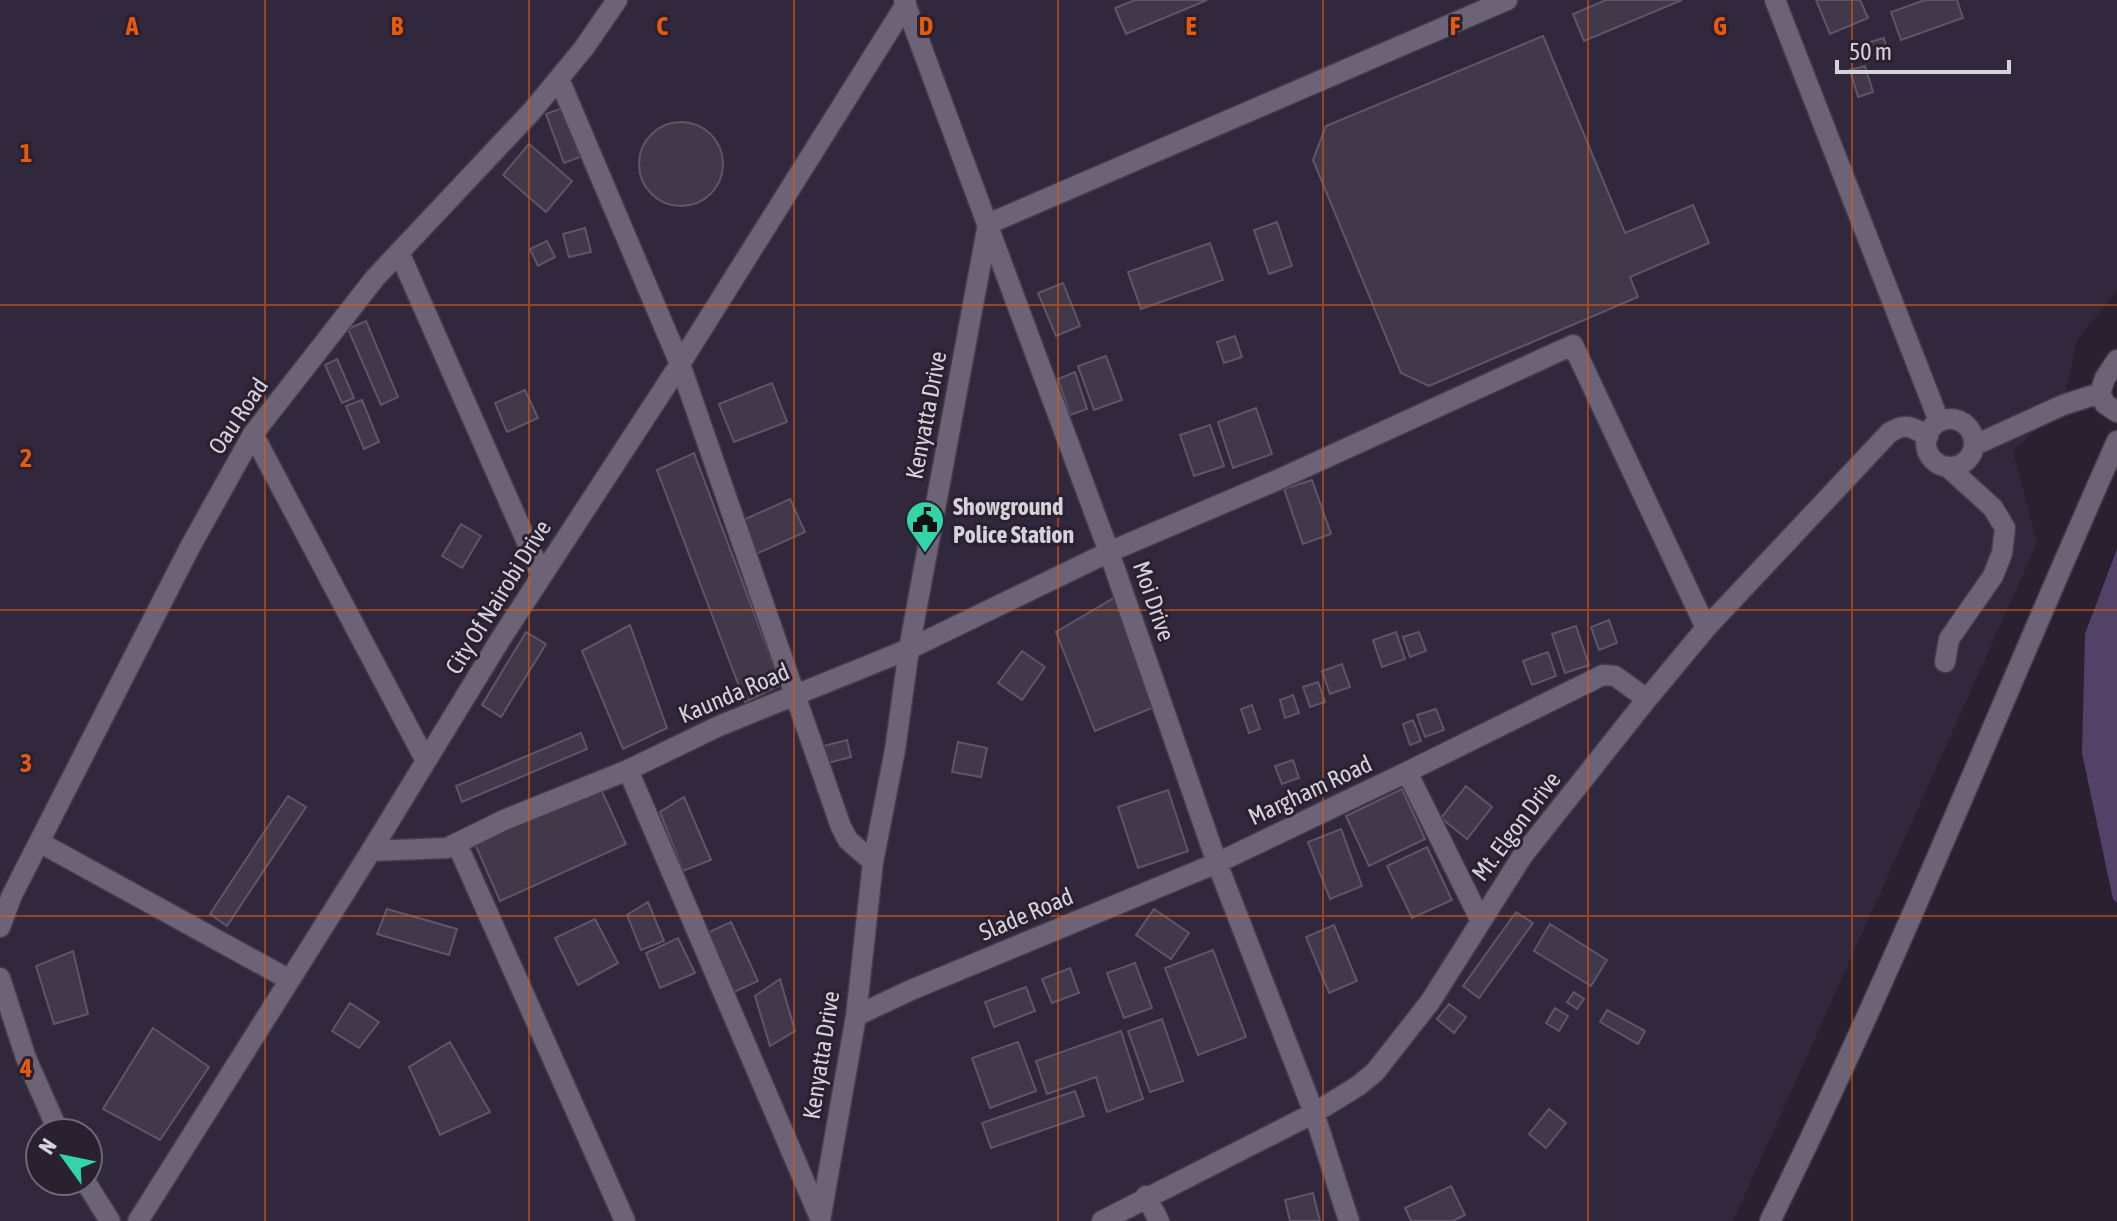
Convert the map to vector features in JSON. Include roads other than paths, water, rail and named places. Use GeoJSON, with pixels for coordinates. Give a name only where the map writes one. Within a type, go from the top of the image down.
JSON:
{"type":"FeatureCollection","features":[{"type":"Feature","properties":{"kind":"street","name":"Oau Road"},"geometry":{"type":"LineString","coordinates":[[0,927],[12,895],[190,547],[253,434],[339,321],[559,79],[617,0]]}},
{"type":"Feature","properties":{"kind":"street"},"geometry":{"type":"LineString","coordinates":[[988,224],[1507,0]]}},
{"type":"Feature","properties":{"kind":"street"},"geometry":{"type":"LineString","coordinates":[[1775,0],[1934,428]]}},
{"type":"Feature","properties":{"kind":"street","name":"Moi Drive"},"geometry":{"type":"LineString","coordinates":[[905,2],[1109,552],[1217,863],[1314,1113],[1349,1221]]}},
{"type":"Feature","properties":{"kind":"street","name":"City Of Nairobi Drive"},"geometry":{"type":"LineString","coordinates":[[138,1221],[905,2]]}},
{"type":"Feature","properties":{"kind":"street"},"geometry":{"type":"LineString","coordinates":[[559,79],[680,364],[841,827],[848,840],[873,862]]}},
{"type":"Feature","properties":{"kind":"street","name":"Kenyatta Drive"},"geometry":{"type":"LineString","coordinates":[[820,1220],[856,1016],[873,862],[988,224]]}},
{"type":"Feature","properties":{"kind":"street"},"geometry":{"type":"LineString","coordinates":[[399,252],[542,576]]}},
{"type":"Feature","properties":{"kind":"street","name":"Kaunda Road"},"geometry":{"type":"LineString","coordinates":[[371,851],[439,850],[457,844],[504,820],[628,770],[719,726],[909,649],[1109,552],[1275,481],[1573,345],[1706,628]]}},
{"type":"Feature","properties":{"kind":"street"},"geometry":{"type":"LineString","coordinates":[[2117,360],[2105,378],[2100,393],[2105,404],[2117,412]]}},
{"type":"Feature","properties":{"kind":"street"},"geometry":{"type":"LineString","coordinates":[[1975,445],[2063,405],[2100,393]]}},
{"type":"Feature","properties":{"kind":"street"},"geometry":{"type":"LineString","coordinates":[[1945,662],[1949,639],[1993,576],[2002,553],[2005,528],[1993,508],[1949,468],[1937,464],[1928,455],[1926,442],[1934,428],[1952,419],[1964,423],[1972,432],[1975,445],[1971,457],[1962,465],[1949,468]]}},
{"type":"Feature","properties":{"kind":"street","name":"Mt. Elgon Drive"},"geometry":{"type":"LineString","coordinates":[[1107,1219],[1146,1196],[1314,1113],[1375,1072],[1430,1002],[1523,855],[1706,628],[1889,433],[1900,426],[1934,428]]}},
{"type":"Feature","properties":{"kind":"street"},"geometry":{"type":"LineString","coordinates":[[253,434],[426,761]]}},
{"type":"Feature","properties":{"kind":"street"},"geometry":{"type":"LineString","coordinates":[[1770,1221],[1946,836],[2117,441]]}},
{"type":"Feature","properties":{"kind":"street"},"geometry":{"type":"LineString","coordinates":[[1407,772],[1603,675],[1615,676],[1647,699]]}},
{"type":"Feature","properties":{"kind":"street"},"geometry":{"type":"LineString","coordinates":[[628,770],[820,1220]]}},
{"type":"Feature","properties":{"kind":"street","name":"Margham Road"},"geometry":{"type":"LineString","coordinates":[[1217,863],[1407,772],[1480,919]]}},
{"type":"Feature","properties":{"kind":"street"},"geometry":{"type":"LineString","coordinates":[[39,842],[290,980]]}},
{"type":"Feature","properties":{"kind":"street"},"geometry":{"type":"LineString","coordinates":[[457,844],[625,1221]]}},
{"type":"Feature","properties":{"kind":"street","name":"Slade Road"},"geometry":{"type":"LineString","coordinates":[[856,1016],[911,990],[1217,863]]}},
{"type":"Feature","properties":{"kind":"street"},"geometry":{"type":"LineString","coordinates":[[0,978],[26,1058],[52,1117]]}},
{"type":"Feature","properties":{"kind":"street"},"geometry":{"type":"LineString","coordinates":[[1146,1196],[1159,1221]]}},
{"type":"Feature","properties":{"kind":"street"},"geometry":{"type":"LineString","coordinates":[[95,1197],[110,1221]]}},
{"type":"Feature","properties":{"kind":"place","name":"Showground Police Station"},"geometry":{"type":"Point","coordinates":[925,554]}}]}
